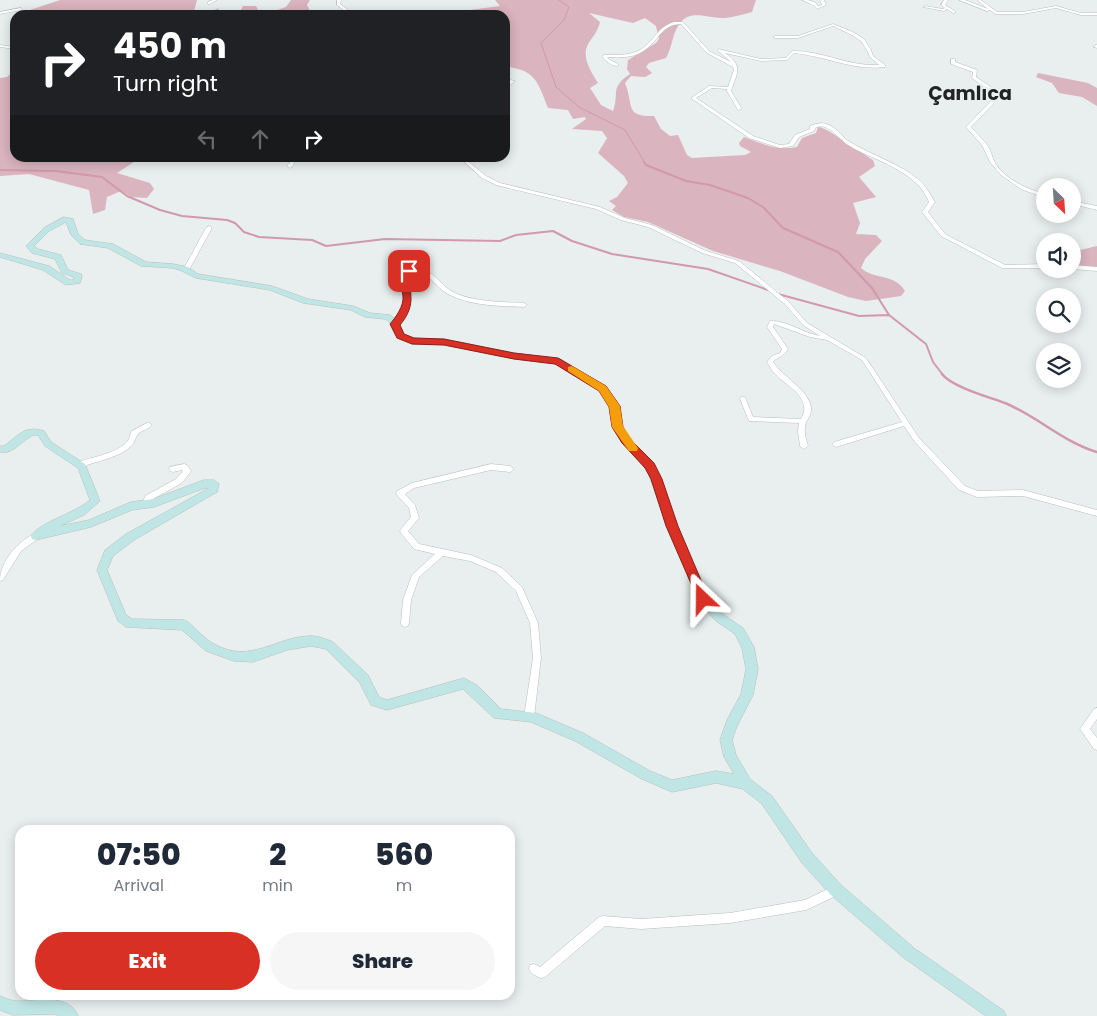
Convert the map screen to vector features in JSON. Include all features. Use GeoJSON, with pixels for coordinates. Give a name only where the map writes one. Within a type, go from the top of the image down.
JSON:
{"type":"FeatureCollection","features":[{"type":"Feature","properties":{"kind":"street"},"geometry":{"type":"LineString","coordinates":[[209,3],[216,0]]}},
{"type":"Feature","properties":{"kind":"street"},"geometry":{"type":"LineString","coordinates":[[339,0],[338,4],[346,10]]}},
{"type":"Feature","properties":{"kind":"street"},"geometry":{"type":"LineString","coordinates":[[804,0],[815,4],[817,8],[824,5],[822,0]]}},
{"type":"Feature","properties":{"kind":"street"},"geometry":{"type":"LineString","coordinates":[[946,0],[943,5],[954,12]]}},
{"type":"Feature","properties":{"kind":"street"},"geometry":{"type":"LineString","coordinates":[[961,0],[992,12],[1008,14],[1056,7],[1081,14],[1097,14]]}},
{"type":"Feature","properties":{"kind":"street"},"geometry":{"type":"LineString","coordinates":[[979,0],[992,12]]}},
{"type":"Feature","properties":{"kind":"street"},"geometry":{"type":"LineString","coordinates":[[925,7],[944,10],[947,8]]}},
{"type":"Feature","properties":{"kind":"street"},"geometry":{"type":"LineString","coordinates":[[16,10],[21,9]]}},
{"type":"Feature","properties":{"kind":"street"},"geometry":{"type":"LineString","coordinates":[[616,65],[608,61],[604,56],[620,58],[638,52],[654,41],[656,34],[664,27],[676,22],[685,25],[708,52],[735,66]]}},
{"type":"Feature","properties":{"kind":"street"},"geometry":{"type":"LineString","coordinates":[[728,88],[736,70],[732,59],[720,50],[774,60],[787,59],[791,56],[790,53],[804,52],[836,62],[883,66],[871,56],[871,49],[867,44],[853,34],[833,25],[798,37],[775,37]]}},
{"type":"Feature","properties":{"kind":"street"},"geometry":{"type":"LineString","coordinates":[[954,60],[953,63],[975,71],[974,77],[992,90],[994,94],[992,102],[968,127],[987,148],[993,163],[1006,176],[1016,184],[1036,192]]}},
{"type":"Feature","properties":{"kind":"street"},"geometry":{"type":"LineString","coordinates":[[728,88],[711,87],[693,98],[751,137],[780,147],[791,145],[797,136],[812,130],[812,127],[819,124],[828,126],[848,143],[894,166],[924,188],[932,202],[925,212],[943,235],[1004,266],[1036,266]]}},
{"type":"Feature","properties":{"kind":"street"},"geometry":{"type":"LineString","coordinates":[[728,88],[740,109]]}},
{"type":"Feature","properties":{"kind":"street"},"geometry":{"type":"LineString","coordinates":[[290,166],[292,162]]}},
{"type":"Feature","properties":{"kind":"street"},"geometry":{"type":"LineString","coordinates":[[467,162],[484,177],[498,184],[598,208],[623,219],[650,226],[704,252],[737,262],[787,303],[805,324],[864,359],[906,423],[944,471],[962,488],[977,494],[1023,493],[1097,513]]}},
{"type":"Feature","properties":{"kind":"street"},"geometry":{"type":"LineString","coordinates":[[1081,204],[1097,208]]}},
{"type":"Feature","properties":{"kind":"street"},"geometry":{"type":"LineString","coordinates":[[0,255],[46,268],[69,283],[77,280],[78,276],[65,271],[58,257],[35,251],[30,246],[37,237],[58,222],[67,219],[70,220],[76,235],[83,242],[110,246],[144,264],[186,270],[196,276],[272,288],[306,301],[354,308],[368,315],[387,317],[395,324],[400,336],[412,341],[444,342],[514,356],[558,361],[602,389],[614,406],[617,427],[626,440],[650,465],[672,526],[703,599],[720,618],[739,631],[748,647],[752,669],[746,695],[731,724],[726,740],[730,757],[746,783],[767,800],[807,858],[836,890],[909,953],[999,1016]]}},
{"type":"Feature","properties":{"kind":"street"},"geometry":{"type":"LineString","coordinates":[[186,270],[208,228]]}},
{"type":"Feature","properties":{"kind":"street"},"geometry":{"type":"LineString","coordinates":[[1081,268],[1097,270]]}},
{"type":"Feature","properties":{"kind":"street"},"geometry":{"type":"LineString","coordinates":[[395,324],[401,318],[408,298],[403,283],[405,272],[415,269],[427,272],[442,288],[454,294],[476,300],[524,305]]}},
{"type":"Feature","properties":{"kind":"street"},"geometry":{"type":"LineString","coordinates":[[804,446],[800,428],[807,414],[807,404],[799,392],[780,377],[770,362],[774,356],[782,354],[785,349],[770,327],[772,322],[812,338],[828,338]]}},
{"type":"Feature","properties":{"kind":"street"},"geometry":{"type":"LineString","coordinates":[[743,399],[751,419],[803,421]]}},
{"type":"Feature","properties":{"kind":"street"},"geometry":{"type":"LineString","coordinates":[[836,444],[906,423]]}},
{"type":"Feature","properties":{"kind":"street"},"geometry":{"type":"LineString","coordinates":[[82,466],[84,463],[128,446],[134,440],[134,433],[149,425]]}},
{"type":"Feature","properties":{"kind":"street"},"geometry":{"type":"LineString","coordinates":[[0,449],[6,450],[25,435],[41,433],[48,444],[82,466],[94,501],[87,509],[36,536],[18,549],[0,578]]}},
{"type":"Feature","properties":{"kind":"street"},"geometry":{"type":"LineString","coordinates":[[147,503],[148,498],[179,481],[188,471],[184,467],[173,469]]}},
{"type":"Feature","properties":{"kind":"street"},"geometry":{"type":"LineString","coordinates":[[510,469],[491,467],[412,486],[400,493],[412,507],[415,518],[404,531],[417,547],[471,558],[499,570],[518,589],[534,623],[536,649],[529,717]]}},
{"type":"Feature","properties":{"kind":"street"},"geometry":{"type":"LineString","coordinates":[[36,536],[91,523],[131,506],[169,498],[204,484],[214,484],[214,489],[109,552],[102,570],[122,618],[130,624],[184,625],[210,648],[234,656],[252,657],[288,645],[311,641],[329,645],[364,679],[375,701],[387,705],[464,683],[474,690],[498,714],[529,717],[579,737],[646,775],[672,786],[716,777],[746,783]]}},
{"type":"Feature","properties":{"kind":"street"},"geometry":{"type":"LineString","coordinates":[[405,622],[407,600],[416,575],[441,553]]}},
{"type":"Feature","properties":{"kind":"street"},"geometry":{"type":"LineString","coordinates":[[1097,712],[1085,729],[1097,746]]}},
{"type":"Feature","properties":{"kind":"street"},"geometry":{"type":"LineString","coordinates":[[534,969],[541,973],[603,920],[641,924],[730,918],[806,905],[836,890]]}},
{"type":"Feature","properties":{"kind":"street"},"geometry":{"type":"LineString","coordinates":[[0,1003],[13,1008],[57,1007],[71,1016]]}},
{"type":"Feature","properties":{"kind":"shaded area"},"geometry":{"type":"Polygon","coordinates":[[[60,0],[197,0],[194,10],[30,10],[60,0]]]}},
{"type":"Feature","properties":{"kind":"shaded area"},"geometry":{"type":"Polygon","coordinates":[[[291,0],[310,0],[307,5],[310,10],[277,10],[286,7],[291,0]]]}},
{"type":"Feature","properties":{"kind":"shaded area"},"geometry":{"type":"Polygon","coordinates":[[[495,0],[756,0],[752,12],[742,15],[719,18],[696,15],[685,18],[676,30],[666,58],[649,63],[646,67],[652,73],[645,77],[631,76],[625,83],[634,112],[645,116],[654,116],[661,129],[670,136],[678,135],[687,155],[692,158],[745,155],[751,152],[740,146],[739,143],[744,137],[776,147],[790,148],[797,147],[802,138],[816,133],[818,127],[836,135],[873,160],[875,166],[859,177],[876,197],[853,203],[860,223],[856,234],[876,235],[882,241],[865,259],[861,268],[866,272],[890,279],[900,285],[905,291],[901,296],[866,301],[848,297],[780,271],[713,251],[648,222],[624,217],[612,210],[616,206],[609,201],[617,197],[628,183],[624,176],[598,153],[607,138],[602,131],[572,129],[586,119],[585,117],[573,119],[568,110],[548,108],[537,82],[524,71],[510,67],[510,10],[470,10],[500,6],[495,0]],[[589,13],[600,22],[586,51],[588,66],[598,83],[590,88],[601,105],[613,111],[617,87],[630,74],[627,69],[628,60],[656,43],[659,39],[656,26],[645,18],[633,23],[589,13]]]}},
{"type":"Feature","properties":{"kind":"shaded area"},"geometry":{"type":"Polygon","coordinates":[[[243,6],[256,6],[258,10],[241,10],[243,6]]]}},
{"type":"Feature","properties":{"kind":"shaded area"},"geometry":{"type":"Polygon","coordinates":[[[1038,73],[1088,83],[1097,88],[1097,106],[1082,97],[1059,93],[1052,83],[1036,77],[1038,73]]]}},
{"type":"Feature","properties":{"kind":"shaded area"},"geometry":{"type":"Polygon","coordinates":[[[10,74],[10,162],[134,162],[117,173],[150,183],[154,189],[147,198],[132,197],[121,191],[107,197],[105,210],[93,214],[89,190],[29,174],[0,176],[0,78],[7,77],[10,74]]]}},
{"type":"Feature","properties":{"kind":"shaded area"},"geometry":{"type":"Polygon","coordinates":[[[1097,246],[1097,269],[1081,267],[1081,250],[1097,246]]]}},
{"type":"Feature","properties":{"kind":"waterway"},"geometry":{"type":"LineString","coordinates":[[559,0],[569,7],[564,20],[541,43],[556,87],[579,107],[625,130],[645,163]]}},
{"type":"Feature","properties":{"kind":"waterway"},"geometry":{"type":"LineString","coordinates":[[644,162],[646,165],[686,181],[710,185],[748,198],[763,207],[783,228],[838,252],[872,288],[889,315]]}},
{"type":"Feature","properties":{"kind":"waterway"},"geometry":{"type":"LineString","coordinates":[[0,170],[56,171],[102,177],[127,196],[160,210],[182,216],[227,220],[235,223],[244,232],[259,237],[312,240],[326,246],[385,239],[500,241],[516,235],[553,231],[572,241],[612,254],[708,269],[771,291]]}},
{"type":"Feature","properties":{"kind":"waterway"},"geometry":{"type":"LineString","coordinates":[[778,294],[859,316],[889,315]]}},
{"type":"Feature","properties":{"kind":"waterway"},"geometry":{"type":"LineString","coordinates":[[889,315],[926,344],[933,362],[943,375]]}},
{"type":"Feature","properties":{"kind":"waterway"},"geometry":{"type":"LineString","coordinates":[[943,375],[971,391],[1017,408],[1061,436],[1097,452]]}},
{"type":"Feature","properties":{"kind":"slow traffic"},"geometry":{"type":"LineString","coordinates":[[572,369],[602,389],[614,406],[617,427],[633,448]]}},
{"type":"Feature","properties":{"kind":"district","name":"Çamlıca"},"geometry":{"type":"Point","coordinates":[970,93]}},
{"type":"Feature","properties":{"kind":"route"},"geometry":{"type":"LineString","coordinates":[[409,271],[405,272],[403,278],[403,283],[408,291],[408,298],[401,318],[395,324],[400,336],[412,341],[444,342],[514,356],[558,361],[602,389],[614,406],[617,427],[626,440],[650,465],[672,526],[703,599]]}}]}
